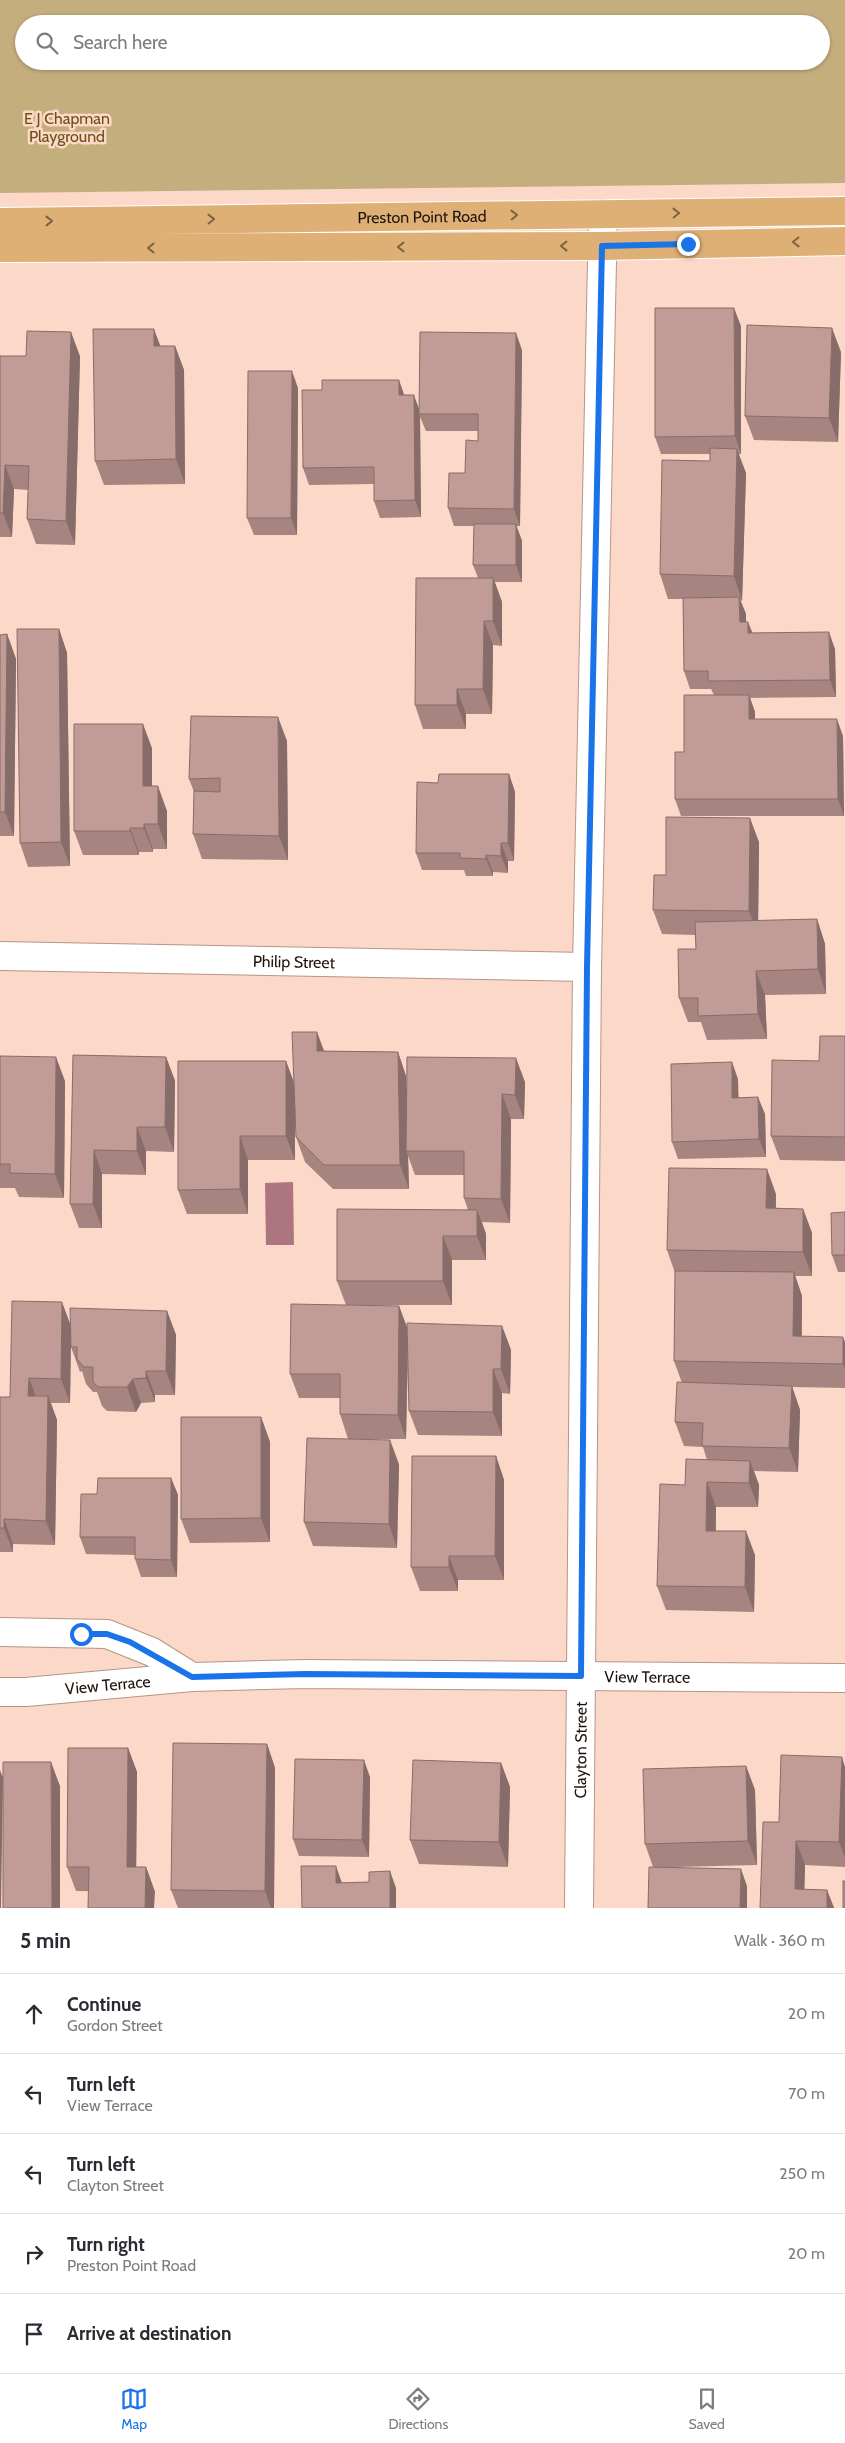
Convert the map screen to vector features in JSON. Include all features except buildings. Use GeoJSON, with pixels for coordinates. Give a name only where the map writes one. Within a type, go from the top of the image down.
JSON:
{"type":"FeatureCollection","features":[{"type":"Feature","properties":{"kind":"main road","name":"Preston Point Road"},"geometry":{"type":"LineString","coordinates":[[0,222],[845,211]]}},
{"type":"Feature","properties":{"kind":"main road","name":"Preston Point Road"},"geometry":{"type":"LineString","coordinates":[[0,248],[602,246],[845,241]]}},
{"type":"Feature","properties":{"kind":"street","name":"Clayton Street"},"geometry":{"type":"LineString","coordinates":[[579,1908],[587,967],[603,214]]}},
{"type":"Feature","properties":{"kind":"street","name":"Philip Street"},"geometry":{"type":"LineString","coordinates":[[0,956],[587,967]]}},
{"type":"Feature","properties":{"kind":"street"},"geometry":{"type":"LineString","coordinates":[[0,1632],[107,1634],[152,1652],[192,1677]]}},
{"type":"Feature","properties":{"kind":"street","name":"View Terrace"},"geometry":{"type":"LineString","coordinates":[[0,1692],[36,1692],[192,1677],[305,1674],[845,1678]]}},
{"type":"Feature","properties":{"kind":"green space","name":"E J Chapman Playground"},"geometry":{"type":"Polygon","coordinates":[[[0,0],[845,0],[845,183],[0,193],[0,0]]]}},
{"type":"Feature","properties":{"kind":"shaded area"},"geometry":{"type":"Polygon","coordinates":[[[293,1182],[294,1245],[266,1245],[265,1183],[293,1182]]]}},
{"type":"Feature","properties":{"kind":"route"},"geometry":{"type":"LineString","coordinates":[[81,1634],[107,1634],[130,1642],[152,1652],[192,1677],[305,1674],[581,1676],[587,967],[602,246],[688,244]]}}]}
